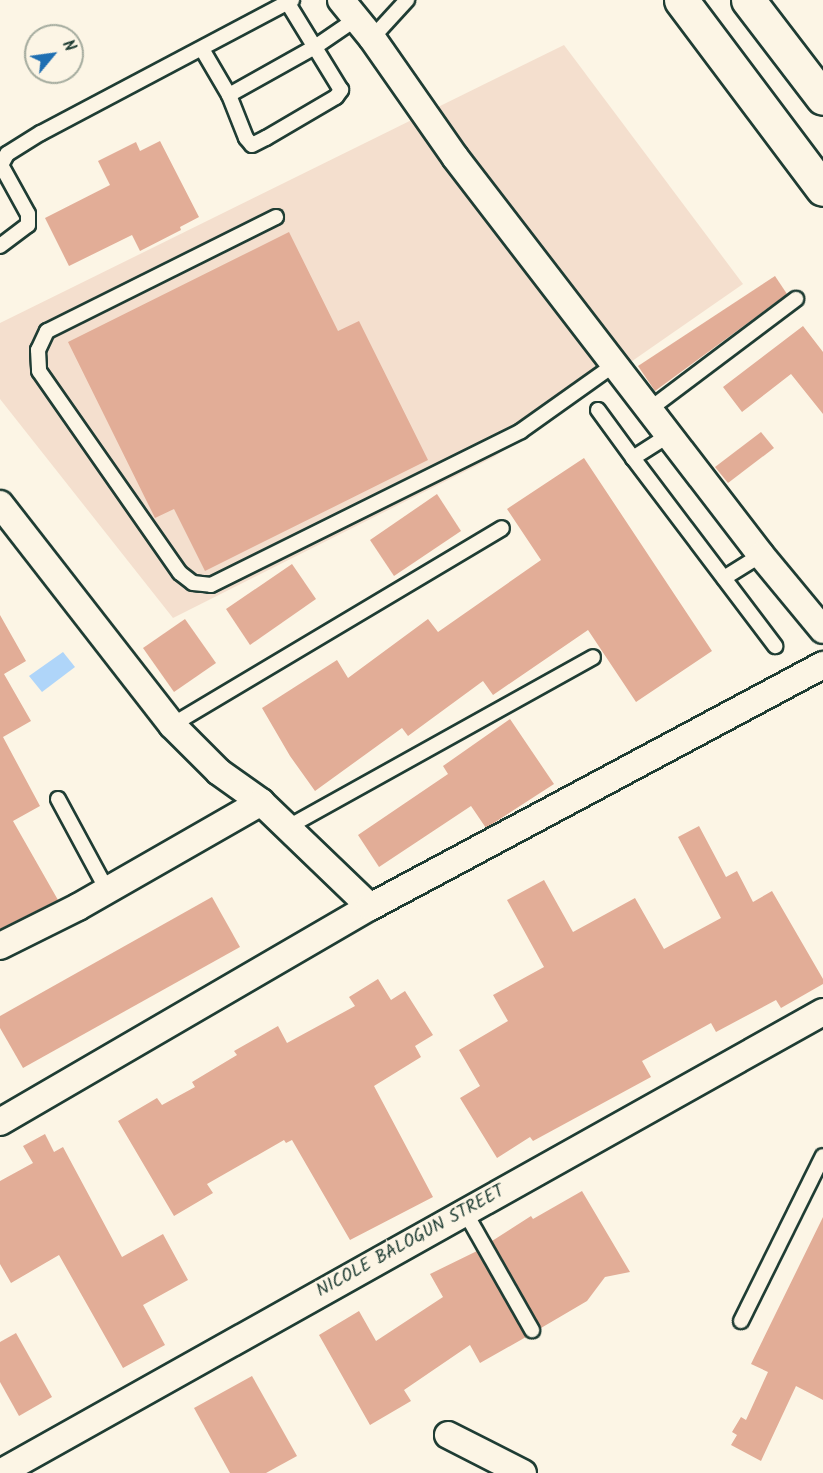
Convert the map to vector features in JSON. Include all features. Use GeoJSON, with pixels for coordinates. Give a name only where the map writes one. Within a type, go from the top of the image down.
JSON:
{"type":"FeatureCollection","features":[{"type":"Feature","properties":{"kind":"highway"},"geometry":{"type":"LineString","coordinates":[[681,0],[823,189]]}},
{"type":"Feature","properties":{"kind":"highway"},"geometry":{"type":"LineString","coordinates":[[748,0],[823,98]]}},
{"type":"Feature","properties":{"kind":"street"},"geometry":{"type":"LineString","coordinates":[[356,19],[455,157],[761,555],[823,630]]}},
{"type":"Feature","properties":{"kind":"street"},"geometry":{"type":"LineString","coordinates":[[0,504],[172,725],[219,772],[261,802],[370,907]]}},
{"type":"Feature","properties":{"kind":"street"},"geometry":{"type":"LineString","coordinates":[[0,1122],[370,907],[823,665]]}},
{"type":"Feature","properties":{"kind":"street"},"geometry":{"type":"LineString","coordinates":[[0,946],[107,890],[261,802]]}},
{"type":"Feature","properties":{"kind":"street","name":"NICOLE BALOGUN STREET"},"geometry":{"type":"LineString","coordinates":[[0,1473],[823,1012]]}},
{"type":"Feature","properties":{"kind":"street"},"geometry":{"type":"LineString","coordinates":[[448,1435],[523,1473]]}},
{"type":"Feature","properties":{"kind":"lane"},"geometry":{"type":"LineString","coordinates":[[229,95],[315,47],[356,19],[407,0]]}},
{"type":"Feature","properties":{"kind":"lane"},"geometry":{"type":"LineString","coordinates":[[0,246],[28,225],[28,214],[1,165],[7,154],[41,133],[290,1],[341,90],[336,98],[252,145],[246,138],[229,95],[202,49]]}},
{"type":"Feature","properties":{"kind":"lane"},"geometry":{"type":"LineString","coordinates":[[276,218],[47,331],[38,350],[39,371],[180,573],[193,583],[211,585],[521,431],[614,365]]}},
{"type":"Feature","properties":{"kind":"lane"},"geometry":{"type":"LineString","coordinates":[[650,410],[796,299]]}},
{"type":"Feature","properties":{"kind":"lane"},"geometry":{"type":"LineString","coordinates":[[598,410],[775,646]]}},
{"type":"Feature","properties":{"kind":"lane"},"geometry":{"type":"LineString","coordinates":[[633,458],[669,435]]}},
{"type":"Feature","properties":{"kind":"lane"},"geometry":{"type":"LineString","coordinates":[[172,725],[502,528]]}},
{"type":"Feature","properties":{"kind":"lane"},"geometry":{"type":"LineString","coordinates":[[724,578],[761,555]]}},
{"type":"Feature","properties":{"kind":"lane"},"geometry":{"type":"LineString","coordinates":[[288,828],[592,657]]}},
{"type":"Feature","properties":{"kind":"lane"},"geometry":{"type":"LineString","coordinates":[[58,799],[107,890]]}},
{"type":"Feature","properties":{"kind":"lane"},"geometry":{"type":"LineString","coordinates":[[741,1321],[823,1156]]}},
{"type":"Feature","properties":{"kind":"lane"},"geometry":{"type":"LineString","coordinates":[[465,1212],[532,1330]]}},
{"type":"Feature","properties":{"kind":"shaded area"},"geometry":{"type":"Polygon","coordinates":[[[564,45],[743,284],[494,457],[173,618],[0,399],[0,323],[564,45]]]}},
{"type":"Feature","properties":{"kind":"water"},"geometry":{"type":"Polygon","coordinates":[[[63,652],[75,667],[42,692],[29,676],[63,652]]]}},
{"type":"Feature","properties":{"kind":"building"},"geometry":{"type":"Polygon","coordinates":[[[160,141],[199,217],[180,227],[181,230],[140,251],[132,235],[69,266],[45,218],[110,185],[98,161],[136,142],[140,151],[160,141]]]}},
{"type":"Feature","properties":{"kind":"building"},"geometry":{"type":"Polygon","coordinates":[[[289,232],[338,331],[359,321],[428,460],[205,571],[174,509],[155,518],[68,342],[289,232]]]}},
{"type":"Feature","properties":{"kind":"building"},"geometry":{"type":"Polygon","coordinates":[[[775,276],[787,294],[655,391],[638,366],[775,276]]]}},
{"type":"Feature","properties":{"kind":"building"},"geometry":{"type":"Polygon","coordinates":[[[803,326],[823,352],[823,414],[791,374],[742,412],[723,387],[803,326]]]}},
{"type":"Feature","properties":{"kind":"building"},"geometry":{"type":"Polygon","coordinates":[[[761,432],[774,448],[728,483],[715,467],[761,432]]]}},
{"type":"Feature","properties":{"kind":"building"},"geometry":{"type":"Polygon","coordinates":[[[584,458],[712,651],[636,702],[588,630],[493,695],[483,681],[408,736],[402,728],[315,791],[290,756],[262,708],[337,660],[348,678],[428,619],[438,632],[541,560],[507,509],[584,458]]]}},
{"type":"Feature","properties":{"kind":"building"},"geometry":{"type":"Polygon","coordinates":[[[437,494],[461,531],[394,576],[370,540],[437,494]]]}},
{"type":"Feature","properties":{"kind":"building"},"geometry":{"type":"Polygon","coordinates":[[[292,564],[316,599],[250,645],[226,609],[292,564]]]}},
{"type":"Feature","properties":{"kind":"building"},"geometry":{"type":"Polygon","coordinates":[[[0,615],[26,661],[4,674],[31,721],[3,737],[40,806],[13,821],[58,900],[0,929],[0,615]]]}},
{"type":"Feature","properties":{"kind":"building"},"geometry":{"type":"Polygon","coordinates":[[[185,619],[216,663],[174,692],[143,648],[185,619]]]}},
{"type":"Feature","properties":{"kind":"building"},"geometry":{"type":"Polygon","coordinates":[[[510,719],[554,784],[486,828],[471,806],[379,867],[358,835],[448,774],[443,766],[510,719]]]}},
{"type":"Feature","properties":{"kind":"building"},"geometry":{"type":"Polygon","coordinates":[[[699,826],[726,877],[737,871],[753,902],[772,891],[823,979],[823,984],[781,1008],[776,1000],[716,1032],[711,1023],[642,1061],[651,1077],[533,1141],[530,1137],[497,1158],[460,1098],[480,1086],[459,1050],[508,1021],[493,995],[544,967],[507,900],[544,880],[573,932],[635,898],[664,949],[721,918],[678,837],[699,826]]]}},
{"type":"Feature","properties":{"kind":"building"},"geometry":{"type":"Polygon","coordinates":[[[212,897],[240,947],[23,1068],[0,1028],[0,1016],[212,897]]]}},
{"type":"Feature","properties":{"kind":"building"},"geometry":{"type":"Polygon","coordinates":[[[378,979],[391,1000],[405,991],[433,1035],[415,1046],[421,1057],[374,1086],[433,1197],[350,1240],[292,1140],[286,1143],[284,1140],[207,1184],[213,1193],[174,1216],[118,1121],[157,1098],[162,1105],[195,1087],[192,1082],[237,1055],[234,1051],[278,1026],[287,1043],[355,1006],[349,997],[378,979]]]}},
{"type":"Feature","properties":{"kind":"building"},"geometry":{"type":"Polygon","coordinates":[[[45,1134],[54,1152],[63,1147],[122,1257],[163,1234],[188,1280],[143,1305],[165,1345],[123,1368],[59,1255],[11,1283],[0,1264],[0,1181],[33,1163],[23,1146],[45,1134]]]}},
{"type":"Feature","properties":{"kind":"building"},"geometry":{"type":"Polygon","coordinates":[[[582,1191],[630,1272],[605,1277],[587,1301],[541,1328],[492,1241],[531,1216],[533,1219],[582,1191]]]}},
{"type":"Feature","properties":{"kind":"building"},"geometry":{"type":"Polygon","coordinates":[[[823,1217],[823,1400],[796,1386],[761,1461],[731,1445],[737,1435],[732,1432],[741,1417],[746,1420],[768,1372],[751,1364],[823,1217]]]}},
{"type":"Feature","properties":{"kind":"building"},"geometry":{"type":"Polygon","coordinates":[[[477,1251],[526,1337],[480,1363],[470,1345],[404,1390],[411,1401],[370,1425],[319,1335],[359,1311],[376,1341],[443,1297],[430,1274],[477,1251]]]}},
{"type":"Feature","properties":{"kind":"building"},"geometry":{"type":"Polygon","coordinates":[[[16,1333],[52,1397],[19,1416],[0,1382],[0,1342],[16,1333]]]}},
{"type":"Feature","properties":{"kind":"building"},"geometry":{"type":"Polygon","coordinates":[[[252,1376],[297,1456],[266,1473],[230,1473],[194,1408],[252,1376]]]}}]}
